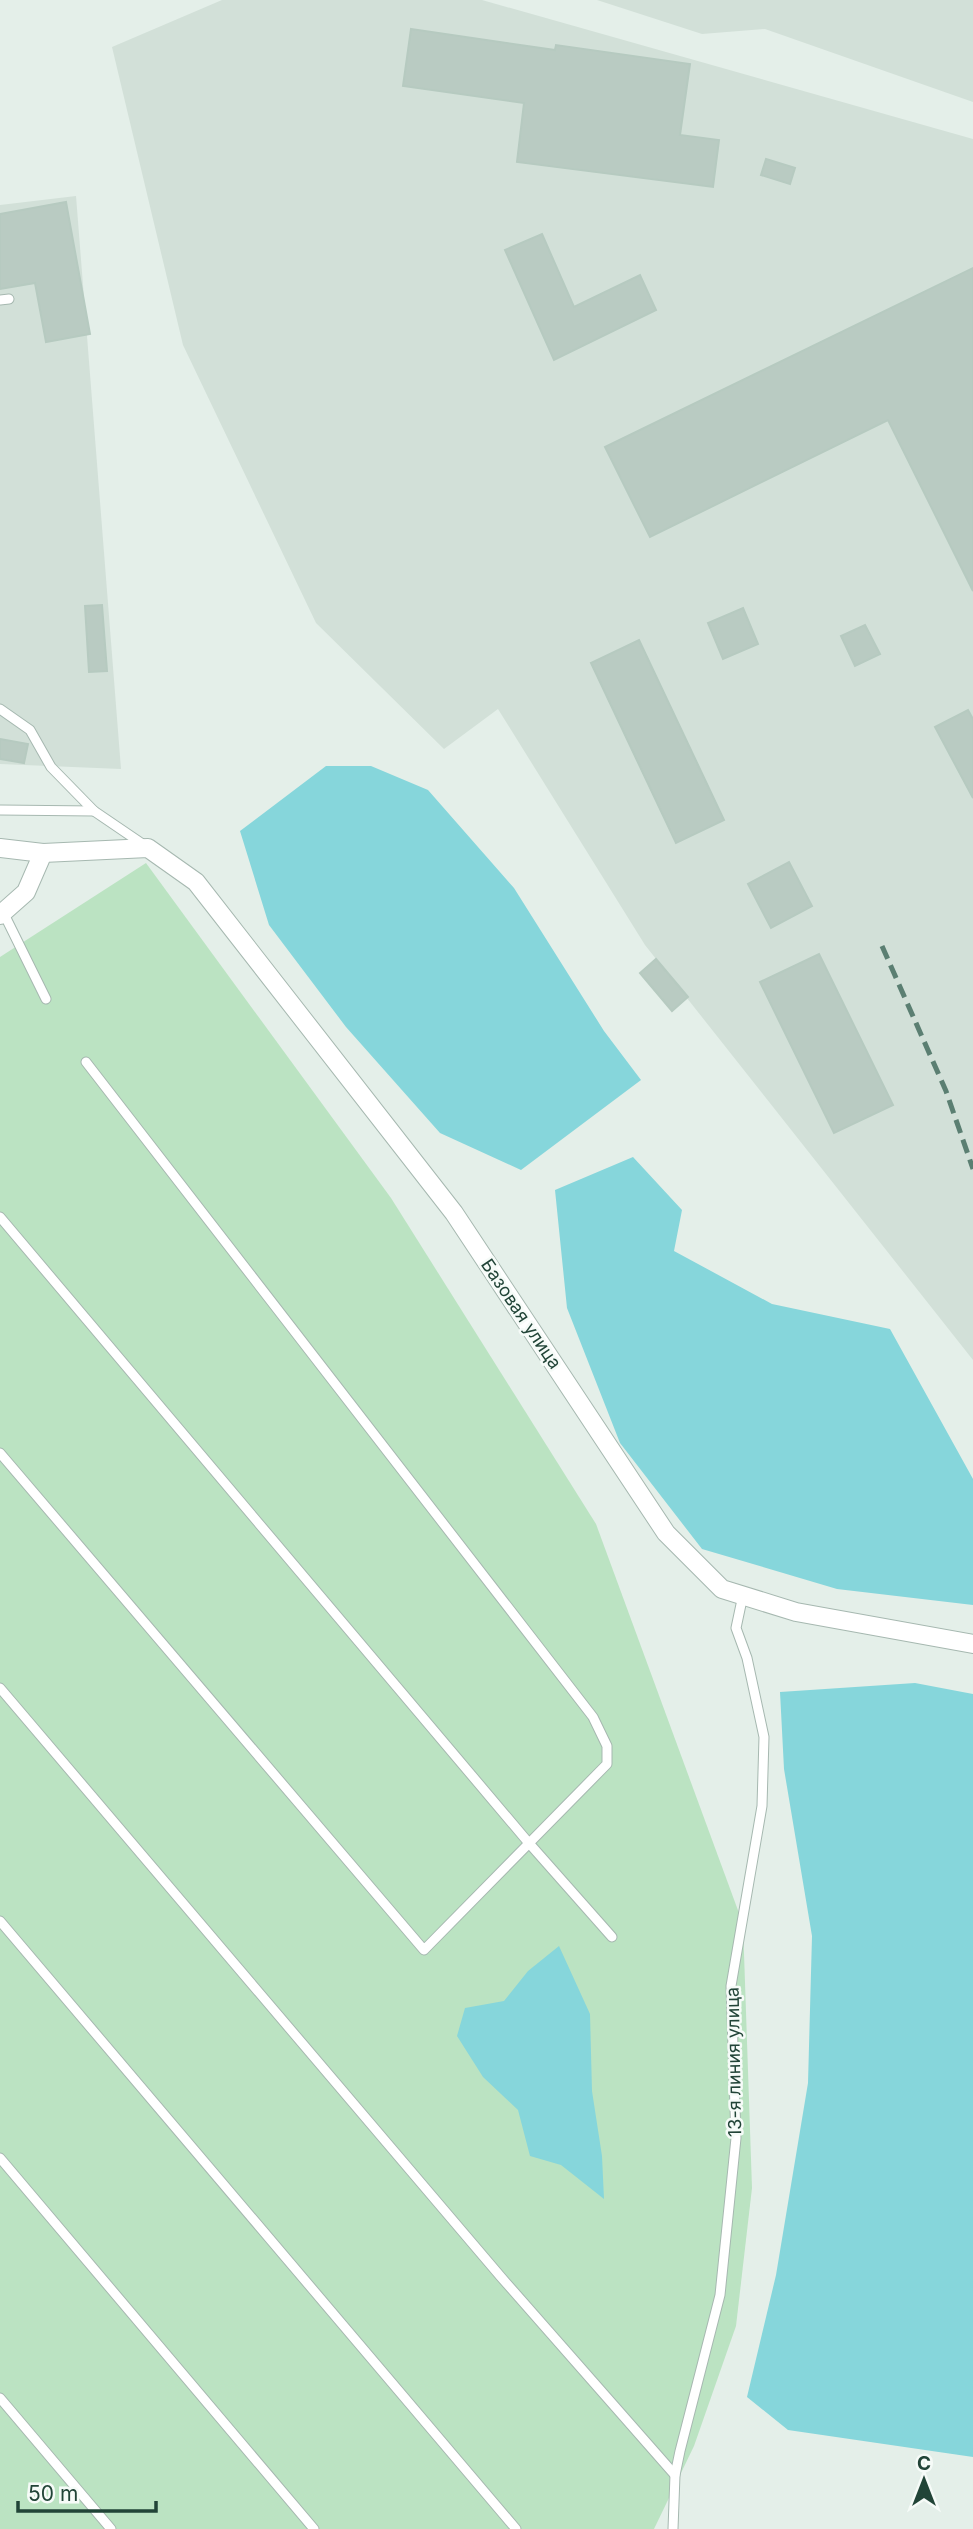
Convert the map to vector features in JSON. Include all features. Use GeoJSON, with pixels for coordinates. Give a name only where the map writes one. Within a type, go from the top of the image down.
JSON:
{"type":"FeatureCollection","features":[{"type":"Feature","properties":{"kind":"street"},"geometry":{"type":"LineString","coordinates":[[0,848],[43,853],[148,848]]}},
{"type":"Feature","properties":{"kind":"street","name":"Базовая улица"},"geometry":{"type":"LineString","coordinates":[[148,848],[196,882],[454,1213],[666,1534],[723,1588],[796,1612],[973,1644]]}},
{"type":"Feature","properties":{"kind":"street"},"geometry":{"type":"LineString","coordinates":[[2,913],[26,892],[43,853]]}},
{"type":"Feature","properties":{"kind":"lane"},"geometry":{"type":"LineString","coordinates":[[0,709],[30,730],[51,766],[94,811],[148,848]]}},
{"type":"Feature","properties":{"kind":"lane"},"geometry":{"type":"LineString","coordinates":[[0,810],[94,811]]}},
{"type":"Feature","properties":{"kind":"lane"},"geometry":{"type":"LineString","coordinates":[[2,913],[46,999]]}},
{"type":"Feature","properties":{"kind":"lane"},"geometry":{"type":"LineString","coordinates":[[0,1453],[424,1950],[607,1764],[607,1746],[593,1717],[86,1062]]}},
{"type":"Feature","properties":{"kind":"lane"},"geometry":{"type":"LineString","coordinates":[[0,1217],[528,1842],[612,1937]]}},
{"type":"Feature","properties":{"kind":"lane","name":"13-я линия улица"},"geometry":{"type":"LineString","coordinates":[[673,2529],[675,2475],[720,2295],[736,2138],[731,1986],[762,1806],[764,1737],[747,1658],[736,1628],[743,1595]]}},
{"type":"Feature","properties":{"kind":"lane"},"geometry":{"type":"LineString","coordinates":[[0,1688],[492,2266],[675,2475]]}},
{"type":"Feature","properties":{"kind":"lane"},"geometry":{"type":"LineString","coordinates":[[0,1921],[516,2529]]}},
{"type":"Feature","properties":{"kind":"lane"},"geometry":{"type":"LineString","coordinates":[[0,2158],[314,2529]]}},
{"type":"Feature","properties":{"kind":"lane"},"geometry":{"type":"LineString","coordinates":[[0,2398],[111,2529]]}},
{"type":"Feature","properties":{"kind":"shaded area"},"geometry":{"type":"Polygon","coordinates":[[[222,0],[482,0],[973,139],[973,1360],[645,945],[498,709],[444,749],[316,623],[183,345],[112,47],[222,0]]]}},
{"type":"Feature","properties":{"kind":"shaded area"},"geometry":{"type":"Polygon","coordinates":[[[597,0],[973,0],[973,102],[765,29],[702,34],[597,0]]]}},
{"type":"Feature","properties":{"kind":"shaded area"},"geometry":{"type":"Polygon","coordinates":[[[76,196],[121,769],[0,764],[0,205],[76,196]]]}},
{"type":"Feature","properties":{"kind":"green space"},"geometry":{"type":"Polygon","coordinates":[[[146,863],[391,1198],[596,1524],[743,1924],[752,2188],[736,2326],[694,2446],[654,2529],[0,2529],[0,957],[146,863]]]}},
{"type":"Feature","properties":{"kind":"water"},"geometry":{"type":"Polygon","coordinates":[[[326,766],[371,766],[428,790],[514,888],[604,1031],[641,1080],[521,1170],[440,1133],[346,1027],[269,925],[240,831],[326,766]]]}},
{"type":"Feature","properties":{"kind":"water"},"geometry":{"type":"Polygon","coordinates":[[[633,1157],[682,1210],[674,1251],[772,1304],[890,1329],[973,1479],[973,1605],[837,1589],[702,1549],[620,1443],[567,1308],[555,1190],[633,1157]]]}},
{"type":"Feature","properties":{"kind":"water"},"geometry":{"type":"Polygon","coordinates":[[[915,1683],[973,1694],[973,2457],[788,2430],[747,2397],[776,2275],[808,2083],[812,1936],[784,1769],[780,1692],[915,1683]]]}},
{"type":"Feature","properties":{"kind":"water"},"geometry":{"type":"Polygon","coordinates":[[[559,1946],[590,2014],[592,2091],[602,2156],[604,2199],[561,2165],[530,2156],[518,2110],[483,2077],[457,2036],[465,2008],[504,2001],[528,1971],[559,1946]]]}},
{"type":"Feature","properties":{"kind":"building"},"geometry":{"type":"Polygon","coordinates":[[[411,29],[555,50],[556,45],[690,64],[680,135],[719,140],[713,187],[517,162],[524,103],[403,86],[411,29]]]}},
{"type":"Feature","properties":{"kind":"building"},"geometry":{"type":"Polygon","coordinates":[[[766,159],[795,168],[790,184],[761,175],[766,159]]]}},
{"type":"Feature","properties":{"kind":"building"},"geometry":{"type":"Polygon","coordinates":[[[66,202],[90,334],[46,342],[35,283],[0,289],[0,214],[66,202]]]}},
{"type":"Feature","properties":{"kind":"building"},"geometry":{"type":"Polygon","coordinates":[[[542,234],[574,307],[640,275],[656,310],[554,360],[505,250],[542,234]]]}},
{"type":"Feature","properties":{"kind":"building"},"geometry":{"type":"Polygon","coordinates":[[[973,268],[973,591],[888,420],[650,537],[605,447],[973,268]]]}},
{"type":"Feature","properties":{"kind":"building"},"geometry":{"type":"Polygon","coordinates":[[[102,605],[107,671],[89,672],[85,606],[102,605]]]}},
{"type":"Feature","properties":{"kind":"building"},"geometry":{"type":"Polygon","coordinates":[[[743,608],[758,644],[723,659],[708,623],[743,608]]]}},
{"type":"Feature","properties":{"kind":"building"},"geometry":{"type":"Polygon","coordinates":[[[865,625],[880,654],[855,666],[841,636],[865,625]]]}},
{"type":"Feature","properties":{"kind":"building"},"geometry":{"type":"Polygon","coordinates":[[[639,640],[724,820],[676,843],[591,663],[639,640]]]}},
{"type":"Feature","properties":{"kind":"building"},"geometry":{"type":"Polygon","coordinates":[[[968,710],[973,719],[973,798],[935,727],[968,710]]]}},
{"type":"Feature","properties":{"kind":"building"},"geometry":{"type":"Polygon","coordinates":[[[0,739],[28,744],[24,763],[0,759],[0,739]]]}},
{"type":"Feature","properties":{"kind":"building"},"geometry":{"type":"Polygon","coordinates":[[[789,862],[812,906],[771,928],[748,884],[789,862]]]}},
{"type":"Feature","properties":{"kind":"building"},"geometry":{"type":"Polygon","coordinates":[[[819,954],[893,1105],[834,1133],[760,982],[819,954]]]}},
{"type":"Feature","properties":{"kind":"building"},"geometry":{"type":"Polygon","coordinates":[[[656,959],[688,997],[672,1011],[640,973],[656,959]]]}},
{"type":"Feature","properties":{"kind":"railway"},"geometry":{"type":"LineString","coordinates":[[882,946],[946,1091],[973,1169]]}}]}
